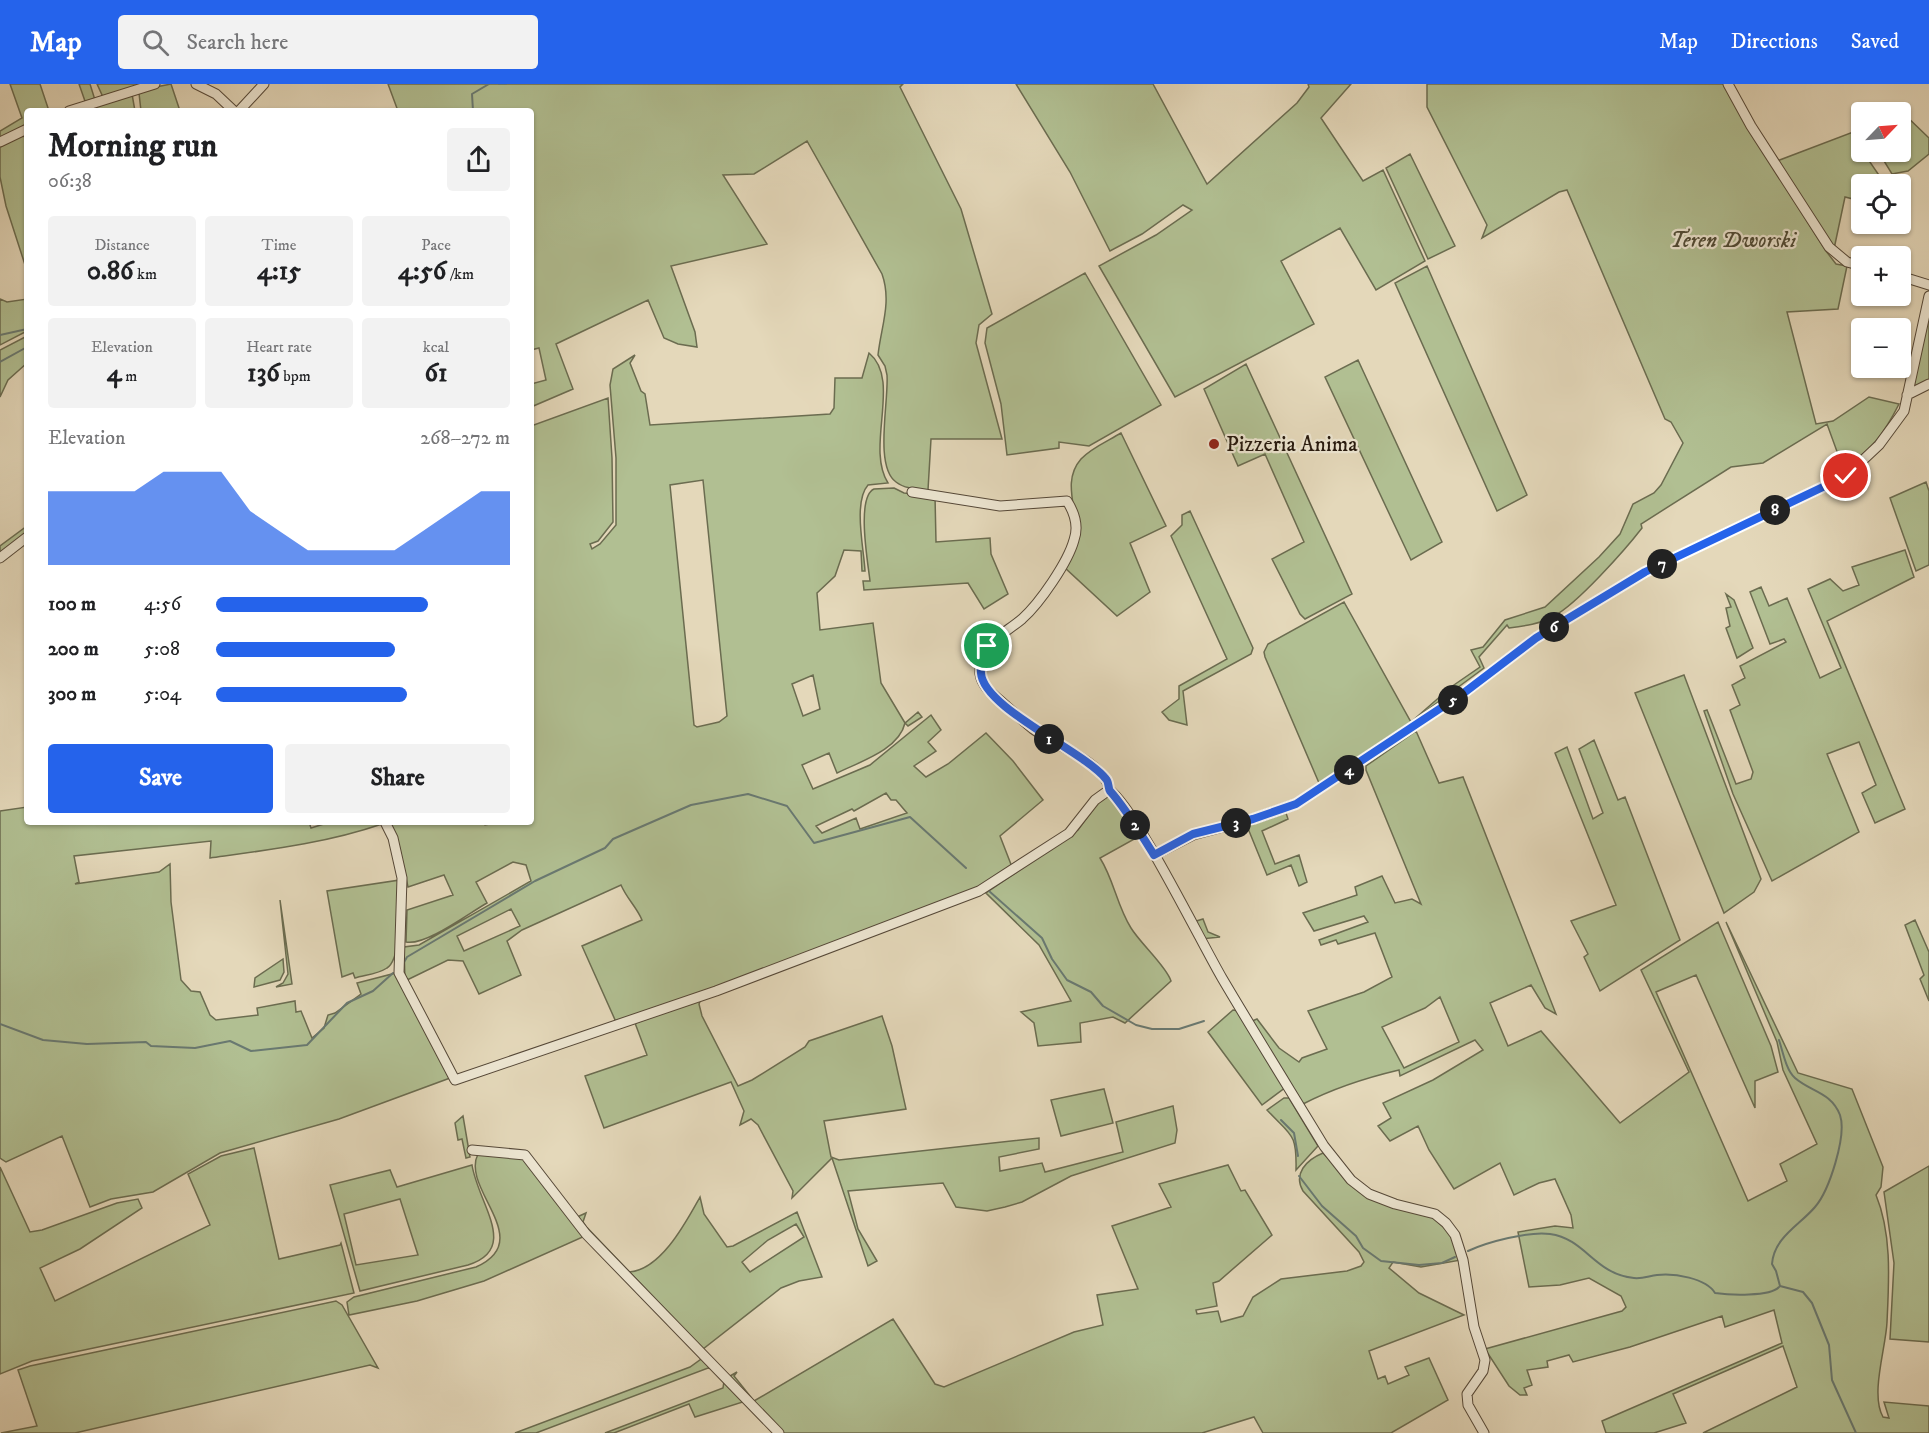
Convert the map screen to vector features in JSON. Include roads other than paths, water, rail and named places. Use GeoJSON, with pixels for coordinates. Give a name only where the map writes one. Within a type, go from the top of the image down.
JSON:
{"type":"FeatureCollection","features":[{"type":"Feature","properties":{"kind":"street"},"geometry":{"type":"LineString","coordinates":[[79,108],[155,84]]}},
{"type":"Feature","properties":{"kind":"street"},"geometry":{"type":"LineString","coordinates":[[196,84],[216,94],[231,108]]}},
{"type":"Feature","properties":{"kind":"street"},"geometry":{"type":"LineString","coordinates":[[242,108],[264,84]]}},
{"type":"Feature","properties":{"kind":"street"},"geometry":{"type":"LineString","coordinates":[[1728,84],[1750,126],[1829,247],[1851,263]]}},
{"type":"Feature","properties":{"kind":"street"},"geometry":{"type":"LineString","coordinates":[[0,142],[24,130]]}},
{"type":"Feature","properties":{"kind":"street"},"geometry":{"type":"LineString","coordinates":[[1911,279],[1929,285]]}},
{"type":"Feature","properties":{"kind":"street"},"geometry":{"type":"LineString","coordinates":[[1154,855],[1193,834],[1253,819],[1296,804],[1465,692],[1536,638],[1645,572],[1846,476],[1879,445],[1904,411],[1928,300]]}},
{"type":"Feature","properties":{"kind":"street"},"geometry":{"type":"LineString","coordinates":[[1907,395],[1929,384]]}},
{"type":"Feature","properties":{"kind":"street"},"geometry":{"type":"LineString","coordinates":[[912,492],[1000,506],[1066,501],[1072,510],[1076,521],[1075,539],[1064,561],[1042,596],[1022,619],[987,646],[980,675],[986,688],[1034,729],[1092,766],[1107,781],[1108,790],[1118,798],[1154,855],[1222,978],[1324,1146],[1342,1170],[1369,1194],[1395,1204],[1435,1214],[1455,1235],[1463,1260],[1473,1325],[1485,1360],[1482,1371],[1467,1394],[1468,1405],[1484,1433]]}},
{"type":"Feature","properties":{"kind":"street"},"geometry":{"type":"LineString","coordinates":[[0,558],[24,539]]}},
{"type":"Feature","properties":{"kind":"street"},"geometry":{"type":"LineString","coordinates":[[386,825],[393,838],[399,861],[404,893],[399,973],[455,1080],[716,991],[979,891],[1069,832],[1095,800],[1108,790]]}},
{"type":"Feature","properties":{"kind":"street"},"geometry":{"type":"LineString","coordinates":[[471,1150],[525,1155],[586,1234],[779,1433]]}},
{"type":"Feature","properties":{"kind":"waterway"},"geometry":{"type":"LineString","coordinates":[[473,108],[472,94],[489,84]]}},
{"type":"Feature","properties":{"kind":"waterway"},"geometry":{"type":"LineString","coordinates":[[499,84],[506,84]]}},
{"type":"Feature","properties":{"kind":"waterway"},"geometry":{"type":"LineString","coordinates":[[0,335],[24,330]]}},
{"type":"Feature","properties":{"kind":"waterway"},"geometry":{"type":"LineString","coordinates":[[0,362],[24,349]]}},
{"type":"Feature","properties":{"kind":"waterway"},"geometry":{"type":"LineString","coordinates":[[403,964],[407,957],[535,881],[605,848],[613,839],[691,805],[748,794],[787,806],[814,843],[910,817],[966,868]]}},
{"type":"Feature","properties":{"kind":"waterway"},"geometry":{"type":"LineString","coordinates":[[989,891],[1042,938],[1052,959],[1067,980],[1091,992],[1103,1006],[1136,1025],[1152,1029],[1179,1029],[1204,1021]]}},
{"type":"Feature","properties":{"kind":"waterway"},"geometry":{"type":"LineString","coordinates":[[0,1024],[43,1040],[87,1044],[146,1042],[151,1046],[195,1048],[230,1041],[251,1051],[307,1045],[347,1003],[373,991],[393,973]]}},
{"type":"Feature","properties":{"kind":"waterway"},"geometry":{"type":"LineString","coordinates":[[1779,1040],[1792,1075],[1831,1101],[1840,1115],[1842,1124],[1839,1149],[1826,1189],[1809,1214],[1777,1246],[1772,1264],[1780,1286],[1803,1292],[1812,1303],[1829,1345],[1832,1380],[1856,1433]]}},
{"type":"Feature","properties":{"kind":"waterway"},"geometry":{"type":"LineString","coordinates":[[1281,1120],[1294,1133],[1298,1156]]}},
{"type":"Feature","properties":{"kind":"waterway"},"geometry":{"type":"LineString","coordinates":[[1299,1176],[1322,1206],[1356,1236],[1363,1248],[1381,1261],[1419,1265],[1442,1263],[1455,1257]]}},
{"type":"Feature","properties":{"kind":"waterway"},"geometry":{"type":"LineString","coordinates":[[1468,1251],[1508,1238],[1531,1234],[1550,1234],[1573,1242],[1599,1264],[1620,1275],[1637,1278],[1657,1275],[1680,1276],[1697,1280],[1715,1293],[1721,1294],[1758,1294],[1779,1287]]}},
{"type":"Feature","properties":{"kind":"place","name":"Pizzeria Anima"},"geometry":{"type":"Point","coordinates":[1214,444]}},
{"type":"Feature","properties":{"kind":"park label","name":"Teren Dworski"},"geometry":{"type":"Point","coordinates":[1733,240]}}]}
